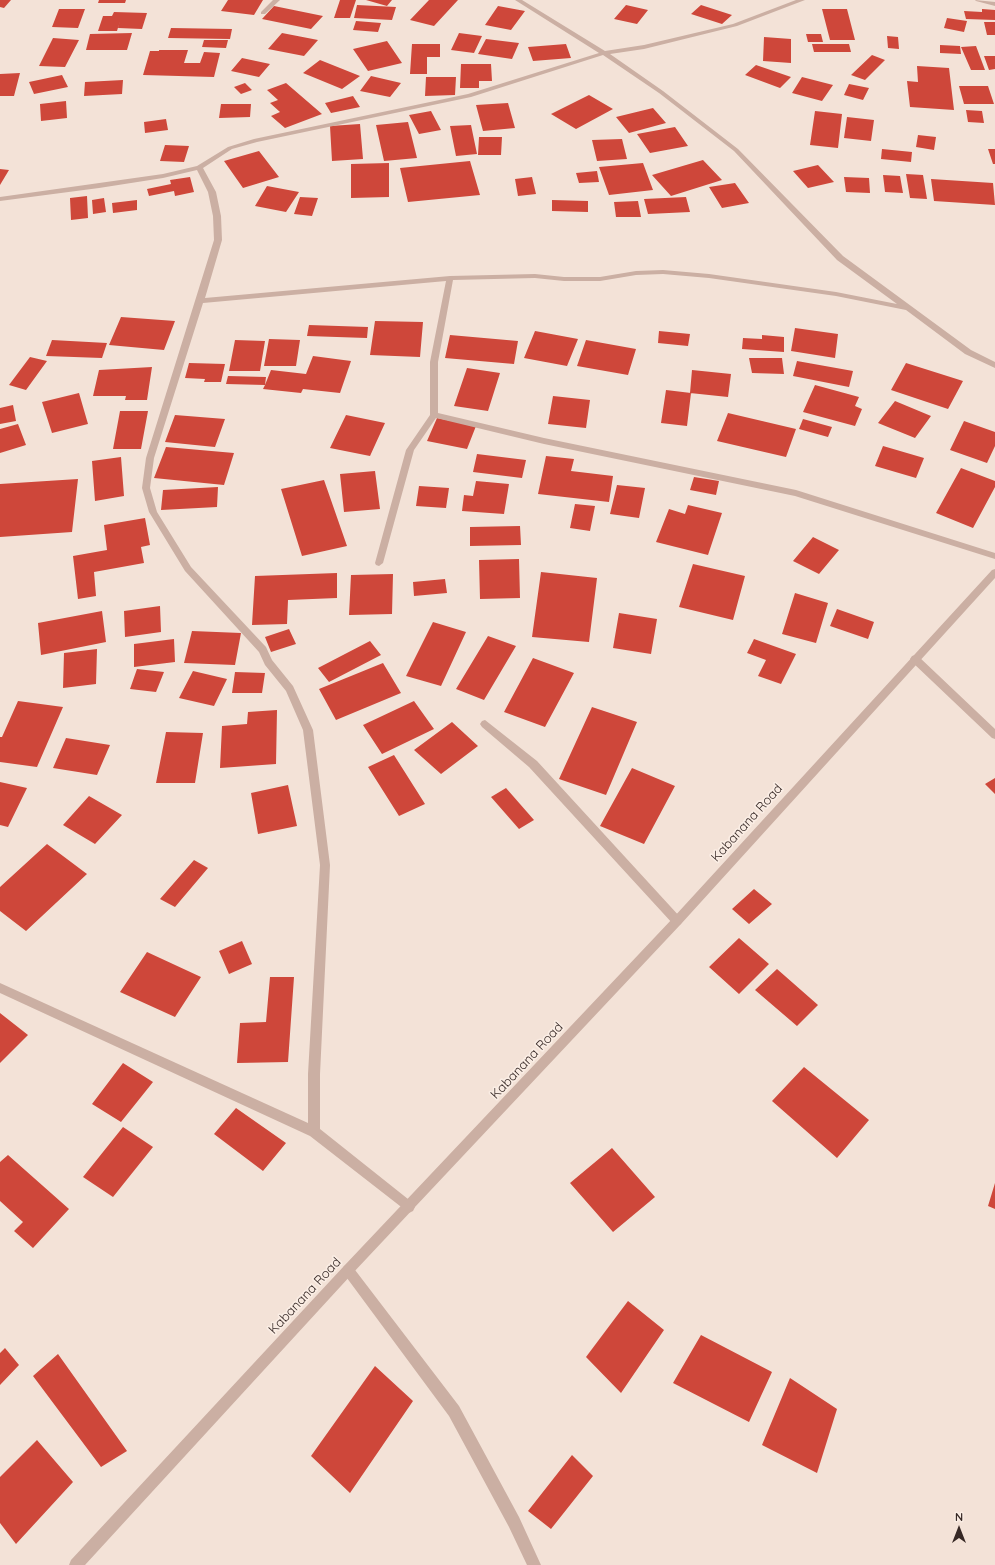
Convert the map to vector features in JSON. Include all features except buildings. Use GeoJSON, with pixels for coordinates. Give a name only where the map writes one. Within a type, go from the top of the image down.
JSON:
{"type":"FeatureCollection","features":[{"type":"Feature","properties":{"kind":"street"},"geometry":{"type":"LineString","coordinates":[[263,13],[276,0]]}},
{"type":"Feature","properties":{"kind":"street"},"geometry":{"type":"LineString","coordinates":[[518,0],[604,53],[661,92],[736,150],[840,258],[968,352],[995,365]]}},
{"type":"Feature","properties":{"kind":"street"},"geometry":{"type":"LineString","coordinates":[[0,199],[163,176],[199,167],[230,148],[256,140],[469,96],[604,53],[644,47],[735,25],[802,0]]}},
{"type":"Feature","properties":{"kind":"street"},"geometry":{"type":"LineString","coordinates":[[978,0],[995,4]]}},
{"type":"Feature","properties":{"kind":"street"},"geometry":{"type":"LineString","coordinates":[[199,167],[212,192],[217,216],[218,240],[200,302],[150,458],[146,488],[153,512],[188,569],[263,650],[268,662],[290,689],[308,730],[326,865],[314,1074],[314,1132]]}},
{"type":"Feature","properties":{"kind":"street"},"geometry":{"type":"LineString","coordinates":[[200,302],[450,278],[535,276],[564,279],[600,279],[636,273],[663,272],[709,276],[836,294],[907,308]]}},
{"type":"Feature","properties":{"kind":"street"},"geometry":{"type":"LineString","coordinates":[[379,563],[410,450],[434,414],[434,362],[450,278]]}},
{"type":"Feature","properties":{"kind":"street"},"geometry":{"type":"LineString","coordinates":[[434,414],[544,441],[796,493],[995,556]]}},
{"type":"Feature","properties":{"kind":"street","name":"Kabanana Road"},"geometry":{"type":"LineString","coordinates":[[76,1565],[348,1270],[677,921],[995,572]]}},
{"type":"Feature","properties":{"kind":"street"},"geometry":{"type":"LineString","coordinates":[[915,659],[995,736]]}},
{"type":"Feature","properties":{"kind":"street"},"geometry":{"type":"LineString","coordinates":[[485,724],[533,764],[677,921]]}},
{"type":"Feature","properties":{"kind":"street"},"geometry":{"type":"LineString","coordinates":[[0,988],[314,1132],[409,1207]]}},
{"type":"Feature","properties":{"kind":"street"},"geometry":{"type":"LineString","coordinates":[[348,1270],[454,1411],[514,1522],[534,1565]]}}]}
